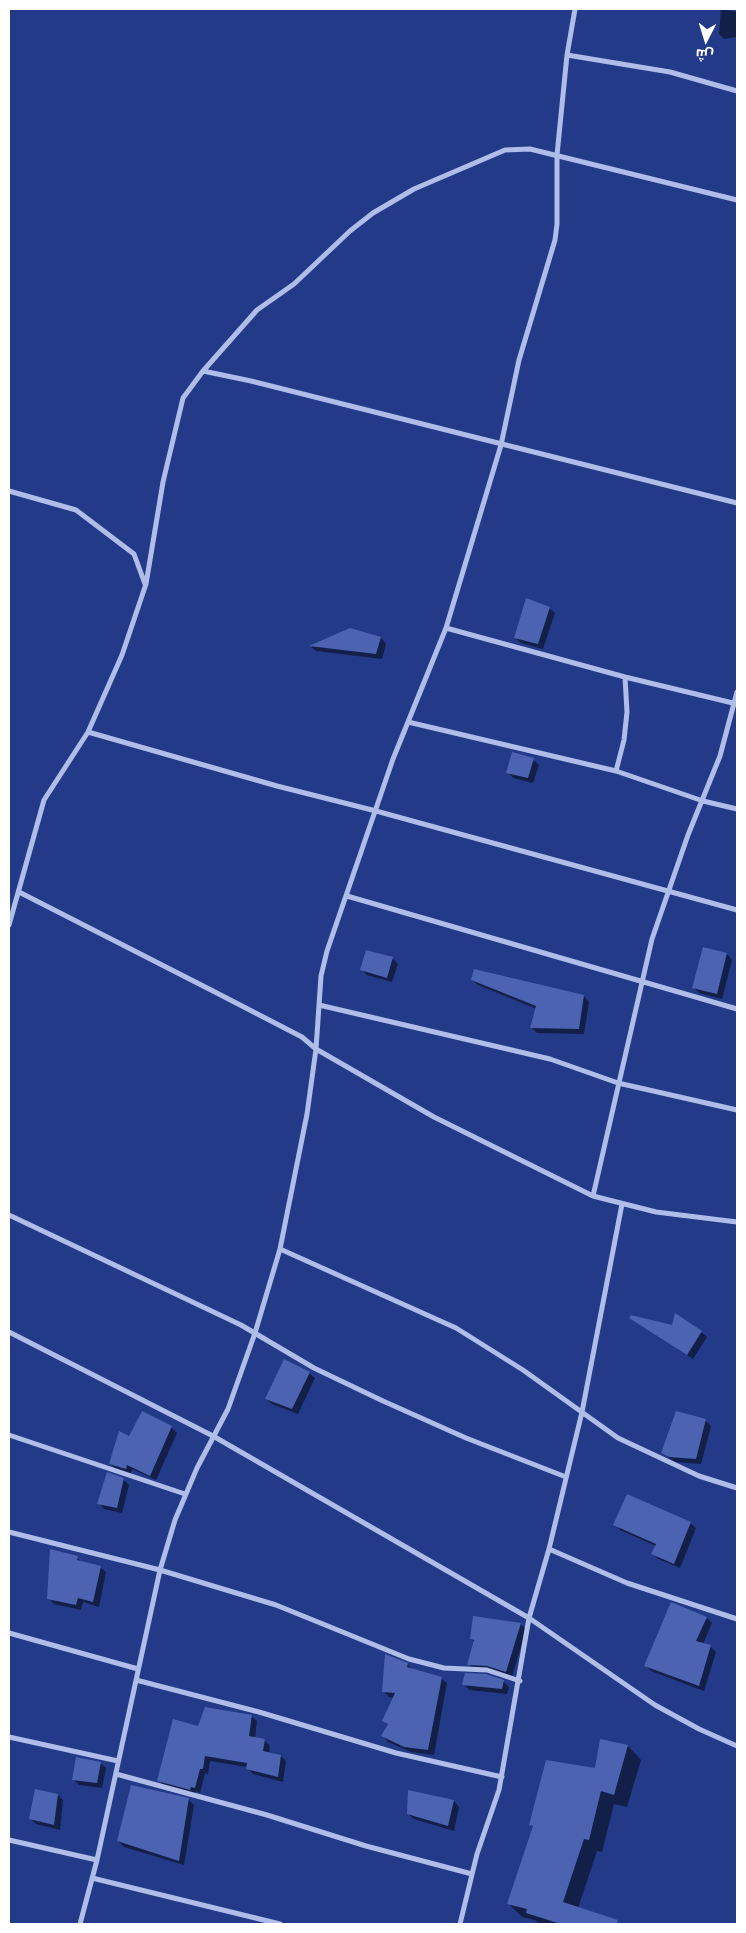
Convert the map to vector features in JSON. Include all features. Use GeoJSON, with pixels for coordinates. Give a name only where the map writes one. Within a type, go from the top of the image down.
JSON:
{"type":"FeatureCollection","features":[{"type":"Feature","properties":{"kind":"street"},"geometry":{"type":"LineString","coordinates":[[80,1924],[97,1860],[160,1570],[185,1494],[228,1409],[255,1333],[280,1248],[308,1114],[316,1049],[321,976],[327,951],[408,722],[446,628],[501,445],[519,360],[554,240],[557,224],[557,155],[567,55],[575,9]]}},
{"type":"Feature","properties":{"kind":"street"},"geometry":{"type":"LineString","coordinates":[[567,55],[670,72],[737,91]]}},
{"type":"Feature","properties":{"kind":"street"},"geometry":{"type":"LineString","coordinates":[[9,925],[44,800],[88,732],[122,655],[146,584],[163,482],[183,398],[203,371],[257,310],[294,284],[350,231],[373,213],[414,189],[505,150],[530,149],[737,200]]}},
{"type":"Feature","properties":{"kind":"street"},"geometry":{"type":"LineString","coordinates":[[203,371],[252,381],[737,503]]}},
{"type":"Feature","properties":{"kind":"street"},"geometry":{"type":"LineString","coordinates":[[9,491],[76,510],[134,554],[146,584]]}},
{"type":"Feature","properties":{"kind":"street"},"geometry":{"type":"LineString","coordinates":[[446,628],[625,677],[736,704]]}},
{"type":"Feature","properties":{"kind":"street"},"geometry":{"type":"LineString","coordinates":[[616,771],[624,740],[627,712],[625,677]]}},
{"type":"Feature","properties":{"kind":"street"},"geometry":{"type":"LineString","coordinates":[[593,1196],[652,938],[720,756],[736,704],[737,692]]}},
{"type":"Feature","properties":{"kind":"street"},"geometry":{"type":"LineString","coordinates":[[408,722],[616,771],[703,800],[737,809]]}},
{"type":"Feature","properties":{"kind":"street"},"geometry":{"type":"LineString","coordinates":[[88,732],[277,786],[376,811],[737,910]]}},
{"type":"Feature","properties":{"kind":"street"},"geometry":{"type":"LineString","coordinates":[[19,892],[302,1037],[316,1049],[434,1117],[593,1196],[656,1212],[737,1222]]}},
{"type":"Feature","properties":{"kind":"street"},"geometry":{"type":"LineString","coordinates":[[347,896],[737,1009]]}},
{"type":"Feature","properties":{"kind":"street"},"geometry":{"type":"LineString","coordinates":[[319,1005],[550,1060],[618,1083],[737,1110]]}},
{"type":"Feature","properties":{"kind":"street"},"geometry":{"type":"LineString","coordinates":[[460,1924],[472,1874],[502,1777],[520,1681],[529,1618],[549,1549],[582,1412],[622,1204]]}},
{"type":"Feature","properties":{"kind":"street"},"geometry":{"type":"LineString","coordinates":[[9,1215],[255,1333],[314,1368],[384,1401],[466,1438],[566,1476]]}},
{"type":"Feature","properties":{"kind":"street"},"geometry":{"type":"LineString","coordinates":[[280,1248],[456,1328],[523,1370],[618,1438],[699,1476],[737,1488]]}},
{"type":"Feature","properties":{"kind":"street"},"geometry":{"type":"LineString","coordinates":[[9,1332],[213,1436],[529,1618],[655,1705],[699,1729],[737,1746]]}},
{"type":"Feature","properties":{"kind":"street"},"geometry":{"type":"LineString","coordinates":[[9,1435],[185,1494]]}},
{"type":"Feature","properties":{"kind":"street"},"geometry":{"type":"LineString","coordinates":[[9,1532],[160,1570],[276,1604],[410,1659],[444,1668],[487,1670],[520,1681]]}},
{"type":"Feature","properties":{"kind":"street"},"geometry":{"type":"LineString","coordinates":[[549,1549],[627,1583],[737,1619]]}},
{"type":"Feature","properties":{"kind":"street"},"geometry":{"type":"LineString","coordinates":[[9,1633],[138,1669]]}},
{"type":"Feature","properties":{"kind":"street"},"geometry":{"type":"LineString","coordinates":[[136,1680],[259,1712],[396,1753],[502,1777]]}},
{"type":"Feature","properties":{"kind":"street"},"geometry":{"type":"LineString","coordinates":[[9,1737],[118,1761]]}},
{"type":"Feature","properties":{"kind":"street"},"geometry":{"type":"LineString","coordinates":[[116,1774],[366,1846],[472,1874]]}},
{"type":"Feature","properties":{"kind":"street"},"geometry":{"type":"LineString","coordinates":[[9,1840],[97,1860]]}},
{"type":"Feature","properties":{"kind":"street"},"geometry":{"type":"LineString","coordinates":[[92,1878],[280,1924]]}},
{"type":"Feature","properties":{"kind":"building"},"geometry":{"type":"Polygon","coordinates":[[[526,598],[550,607],[538,644],[514,638],[526,598]]]}},
{"type":"Feature","properties":{"kind":"building"},"geometry":{"type":"Polygon","coordinates":[[[350,628],[381,637],[376,654],[309,646],[350,628]]]}},
{"type":"Feature","properties":{"kind":"building"},"geometry":{"type":"Polygon","coordinates":[[[512,752],[534,758],[528,778],[506,773],[512,752]]]}},
{"type":"Feature","properties":{"kind":"building"},"geometry":{"type":"Polygon","coordinates":[[[703,947],[727,953],[717,994],[692,988],[703,947]]]}},
{"type":"Feature","properties":{"kind":"building"},"geometry":{"type":"Polygon","coordinates":[[[366,950],[393,957],[387,978],[360,970],[366,950]]]}},
{"type":"Feature","properties":{"kind":"building"},"geometry":{"type":"Polygon","coordinates":[[[474,969],[584,995],[579,1029],[530,1028],[536,1006],[471,980],[474,969]]]}},
{"type":"Feature","properties":{"kind":"building"},"geometry":{"type":"Polygon","coordinates":[[[675,1313],[702,1331],[687,1355],[629,1318],[631,1315],[672,1325],[675,1313]]]}},
{"type":"Feature","properties":{"kind":"building"},"geometry":{"type":"Polygon","coordinates":[[[284,1359],[310,1372],[292,1409],[265,1399],[284,1359]]]}},
{"type":"Feature","properties":{"kind":"building"},"geometry":{"type":"Polygon","coordinates":[[[142,1411],[172,1426],[150,1476],[127,1465],[126,1469],[109,1464],[119,1431],[129,1436],[142,1411]]]}},
{"type":"Feature","properties":{"kind":"building"},"geometry":{"type":"Polygon","coordinates":[[[676,1411],[706,1419],[696,1459],[669,1457],[661,1453],[676,1411]]]}},
{"type":"Feature","properties":{"kind":"building"},"geometry":{"type":"Polygon","coordinates":[[[107,1472],[124,1478],[117,1508],[97,1504],[107,1472]]]}},
{"type":"Feature","properties":{"kind":"building"},"geometry":{"type":"Polygon","coordinates":[[[627,1494],[691,1522],[674,1564],[651,1554],[656,1544],[613,1525],[627,1494]]]}},
{"type":"Feature","properties":{"kind":"building"},"geometry":{"type":"Polygon","coordinates":[[[50,1549],[78,1556],[77,1560],[101,1566],[93,1602],[78,1598],[76,1605],[47,1599],[50,1549]]]}},
{"type":"Feature","properties":{"kind":"building"},"geometry":{"type":"Polygon","coordinates":[[[671,1602],[707,1617],[696,1641],[711,1645],[699,1686],[644,1666],[671,1602]]]}},
{"type":"Feature","properties":{"kind":"building"},"geometry":{"type":"Polygon","coordinates":[[[473,1616],[521,1623],[506,1672],[487,1666],[467,1665],[474,1640],[470,1639],[473,1616]]]}},
{"type":"Feature","properties":{"kind":"building"},"geometry":{"type":"Polygon","coordinates":[[[385,1654],[408,1663],[407,1667],[442,1677],[428,1750],[404,1747],[381,1736],[388,1724],[382,1721],[395,1693],[382,1692],[385,1654]]]}},
{"type":"Feature","properties":{"kind":"building"},"geometry":{"type":"Polygon","coordinates":[[[465,1673],[486,1674],[504,1680],[502,1689],[462,1685],[465,1673]]]}},
{"type":"Feature","properties":{"kind":"building"},"geometry":{"type":"Polygon","coordinates":[[[205,1707],[252,1715],[249,1736],[265,1739],[263,1751],[281,1755],[278,1777],[246,1769],[247,1763],[205,1756],[203,1769],[200,1769],[195,1788],[191,1787],[190,1790],[157,1781],[173,1719],[198,1726],[205,1707]]]}},
{"type":"Feature","properties":{"kind":"building"},"geometry":{"type":"Polygon","coordinates":[[[600,1739],[628,1745],[614,1795],[601,1791],[589,1840],[584,1839],[563,1902],[618,1920],[617,1924],[561,1924],[526,1913],[527,1909],[507,1904],[533,1826],[529,1825],[546,1760],[595,1768],[600,1739]]]}},
{"type":"Feature","properties":{"kind":"building"},"geometry":{"type":"Polygon","coordinates":[[[76,1757],[101,1762],[97,1783],[72,1780],[76,1757]]]}},
{"type":"Feature","properties":{"kind":"building"},"geometry":{"type":"Polygon","coordinates":[[[131,1785],[189,1798],[179,1861],[117,1841],[131,1785]]]}},
{"type":"Feature","properties":{"kind":"building"},"geometry":{"type":"Polygon","coordinates":[[[35,1789],[58,1794],[54,1825],[29,1819],[35,1789]]]}},
{"type":"Feature","properties":{"kind":"building"},"geometry":{"type":"Polygon","coordinates":[[[408,1790],[454,1800],[448,1826],[407,1814],[408,1790]]]}}]}
